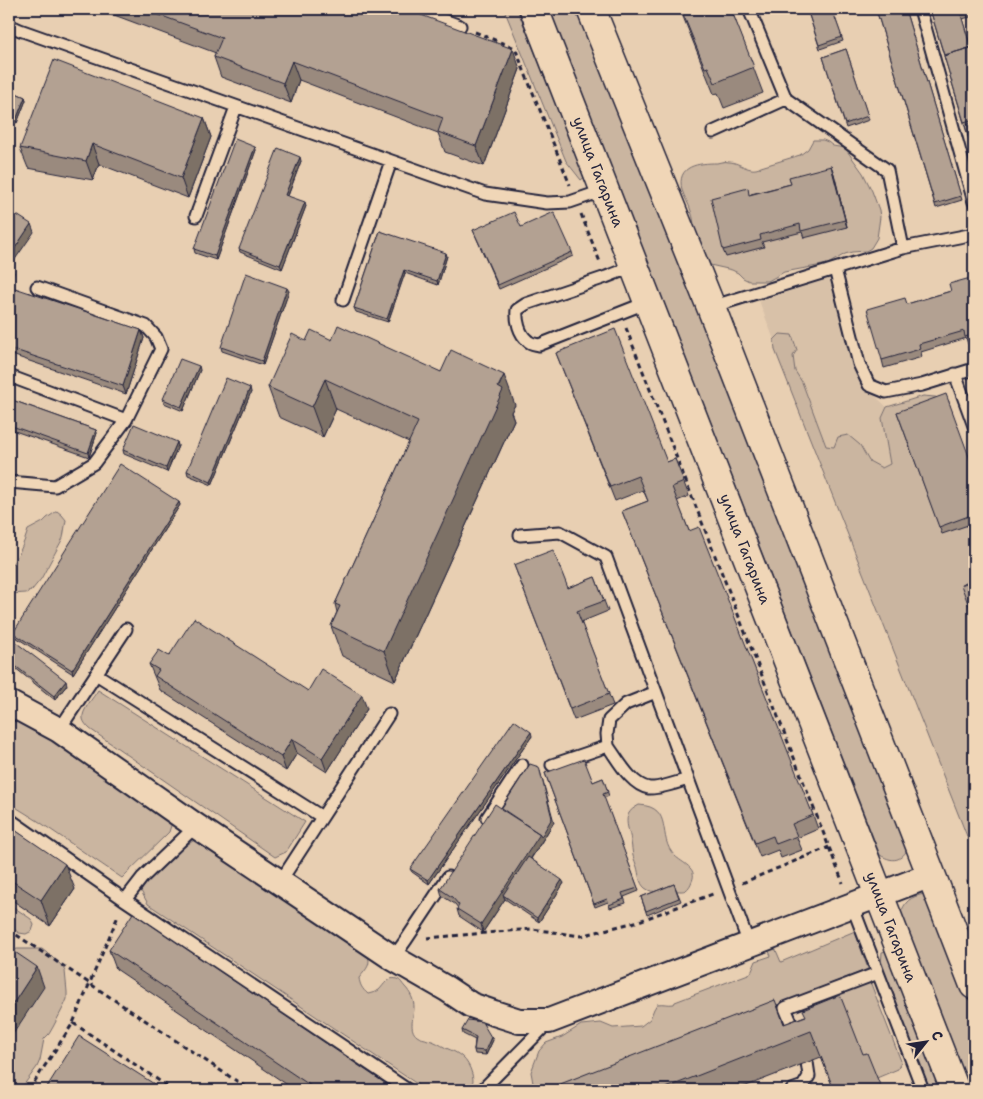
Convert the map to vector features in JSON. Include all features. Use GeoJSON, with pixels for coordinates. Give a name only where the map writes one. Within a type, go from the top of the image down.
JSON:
{"type":"FeatureCollection","features":[{"type":"Feature","properties":{"kind":"main road","name":"улица Гагарина"},"geometry":{"type":"LineString","coordinates":[[534,9],[955,1090]]}},
{"type":"Feature","properties":{"kind":"main road"},"geometry":{"type":"LineString","coordinates":[[591,9],[711,306],[974,985]]}},
{"type":"Feature","properties":{"kind":"street"},"geometry":{"type":"LineString","coordinates":[[9,703],[59,730],[280,882],[400,949],[447,989],[471,1005],[519,1021],[549,1021],[931,875]]}},
{"type":"Feature","properties":{"kind":"lane"},"geometry":{"type":"LineString","coordinates":[[414,9],[460,26]]}},
{"type":"Feature","properties":{"kind":"lane"},"geometry":{"type":"LineString","coordinates":[[750,9],[786,99],[887,170],[903,248]]}},
{"type":"Feature","properties":{"kind":"lane"},"geometry":{"type":"LineString","coordinates":[[920,9],[969,162],[974,202]]}},
{"type":"Feature","properties":{"kind":"lane"},"geometry":{"type":"LineString","coordinates":[[9,25],[29,34],[484,194],[547,203],[570,202],[604,190]]}},
{"type":"Feature","properties":{"kind":"lane"},"geometry":{"type":"LineString","coordinates":[[713,132],[786,99]]}},
{"type":"Feature","properties":{"kind":"lane"},"geometry":{"type":"LineString","coordinates":[[196,216],[236,107]]}},
{"type":"Feature","properties":{"kind":"lane"},"geometry":{"type":"LineString","coordinates":[[343,300],[391,161]]}},
{"type":"Feature","properties":{"kind":"lane"},"geometry":{"type":"LineString","coordinates":[[711,306],[903,248],[974,234]]}},
{"type":"Feature","properties":{"kind":"lane"},"geometry":{"type":"LineString","coordinates":[[634,266],[606,278],[526,304],[517,310],[516,320],[529,343],[540,344],[648,302]]}},
{"type":"Feature","properties":{"kind":"lane"},"geometry":{"type":"LineString","coordinates":[[836,269],[859,364],[869,384],[886,392],[922,385],[974,369]]}},
{"type":"Feature","properties":{"kind":"lane"},"geometry":{"type":"LineString","coordinates":[[9,482],[55,486],[94,463],[126,420],[161,349],[156,337],[146,326],[37,287]]}},
{"type":"Feature","properties":{"kind":"lane"},"geometry":{"type":"LineString","coordinates":[[955,374],[974,426]]}},
{"type":"Feature","properties":{"kind":"lane"},"geometry":{"type":"LineString","coordinates":[[9,376],[126,420]]}},
{"type":"Feature","properties":{"kind":"lane"},"geometry":{"type":"LineString","coordinates":[[520,536],[560,532],[606,557],[750,944]]}},
{"type":"Feature","properties":{"kind":"lane"},"geometry":{"type":"LineString","coordinates":[[59,730],[126,629]]}},
{"type":"Feature","properties":{"kind":"lane"},"geometry":{"type":"LineString","coordinates":[[96,674],[322,816]]}},
{"type":"Feature","properties":{"kind":"lane"},"geometry":{"type":"LineString","coordinates":[[656,692],[626,704],[609,720],[608,746],[626,772],[640,785],[651,789],[688,779]]}},
{"type":"Feature","properties":{"kind":"lane"},"geometry":{"type":"LineString","coordinates":[[280,882],[389,714]]}},
{"type":"Feature","properties":{"kind":"lane"},"geometry":{"type":"LineString","coordinates":[[552,764],[608,746]]}},
{"type":"Feature","properties":{"kind":"lane"},"geometry":{"type":"LineString","coordinates":[[478,831],[522,765]]}},
{"type":"Feature","properties":{"kind":"lane"},"geometry":{"type":"LineString","coordinates":[[9,819],[125,900],[408,1090]]}},
{"type":"Feature","properties":{"kind":"lane"},"geometry":{"type":"LineString","coordinates":[[125,900],[142,878],[196,826]]}},
{"type":"Feature","properties":{"kind":"lane"},"geometry":{"type":"LineString","coordinates":[[400,949],[456,865]]}},
{"type":"Feature","properties":{"kind":"lane"},"geometry":{"type":"LineString","coordinates":[[852,905],[923,1090]]}},
{"type":"Feature","properties":{"kind":"lane"},"geometry":{"type":"LineString","coordinates":[[801,1047],[785,1008],[878,973]]}},
{"type":"Feature","properties":{"kind":"lane"},"geometry":{"type":"LineString","coordinates":[[482,1090],[549,1021]]}},
{"type":"Feature","properties":{"kind":"lane"},"geometry":{"type":"LineString","coordinates":[[792,1090],[803,1086],[809,1076],[807,1062]]}},
{"type":"Feature","properties":{"kind":"path"},"geometry":{"type":"LineString","coordinates":[[460,26],[515,48],[606,278]]}},
{"type":"Feature","properties":{"kind":"path"},"geometry":{"type":"LineString","coordinates":[[620,313],[852,905]]}},
{"type":"Feature","properties":{"kind":"path"},"geometry":{"type":"LineString","coordinates":[[400,949],[532,930],[581,936],[639,921],[729,889],[829,847]]}},
{"type":"Feature","properties":{"kind":"path"},"geometry":{"type":"LineString","coordinates":[[968,882],[974,879]]}},
{"type":"Feature","properties":{"kind":"path"},"geometry":{"type":"LineString","coordinates":[[29,1090],[73,1023],[125,900]]}},
{"type":"Feature","properties":{"kind":"path"},"geometry":{"type":"LineString","coordinates":[[9,930],[250,1090]]}},
{"type":"Feature","properties":{"kind":"path"},"geometry":{"type":"LineString","coordinates":[[73,1023],[174,1090]]}},
{"type":"Feature","properties":{"kind":"shaded area"},"geometry":{"type":"Polygon","coordinates":[[[504,9],[517,9],[586,176],[581,180],[566,161],[504,9]]]}},
{"type":"Feature","properties":{"kind":"shaded area"},"geometry":{"type":"Polygon","coordinates":[[[549,9],[582,9],[910,844],[904,854],[898,859],[885,858],[880,855],[549,9]]]}},
{"type":"Feature","properties":{"kind":"shaded area"},"geometry":{"type":"Polygon","coordinates":[[[813,140],[823,140],[833,146],[845,148],[863,173],[872,191],[880,217],[877,238],[871,248],[866,251],[845,254],[828,264],[784,272],[768,281],[749,281],[732,270],[710,265],[697,242],[692,214],[682,190],[682,175],[686,170],[696,165],[724,162],[757,169],[800,155],[808,149],[813,140]]]}},
{"type":"Feature","properties":{"kind":"shaded area"},"geometry":{"type":"Polygon","coordinates":[[[831,274],[853,366],[863,385],[887,407],[882,418],[890,464],[882,468],[869,461],[860,445],[826,447],[802,382],[795,371],[793,356],[780,334],[774,340],[758,298],[831,274]]]}},
{"type":"Feature","properties":{"kind":"shaded area"},"geometry":{"type":"Polygon","coordinates":[[[780,334],[792,335],[797,350],[793,356],[795,371],[802,382],[826,446],[834,447],[838,437],[848,435],[860,445],[869,461],[882,468],[890,464],[882,418],[887,407],[923,396],[949,401],[974,523],[974,854],[775,350],[774,340],[780,334]]]}},
{"type":"Feature","properties":{"kind":"shaded area"},"geometry":{"type":"Polygon","coordinates":[[[57,511],[66,520],[63,538],[41,579],[32,590],[26,593],[9,594],[9,568],[25,540],[28,530],[43,522],[57,511]]]}},
{"type":"Feature","properties":{"kind":"shaded area"},"geometry":{"type":"Polygon","coordinates":[[[98,690],[305,822],[286,852],[275,857],[90,729],[84,722],[83,716],[98,690]]]}},
{"type":"Feature","properties":{"kind":"shaded area"},"geometry":{"type":"Polygon","coordinates":[[[9,705],[174,816],[169,832],[122,878],[9,803],[9,705]]]}},
{"type":"Feature","properties":{"kind":"shaded area"},"geometry":{"type":"Polygon","coordinates":[[[639,805],[650,807],[657,811],[661,817],[669,849],[691,869],[693,876],[686,890],[652,891],[645,888],[642,884],[633,856],[627,822],[628,815],[632,809],[639,805]]]}},
{"type":"Feature","properties":{"kind":"shaded area"},"geometry":{"type":"Polygon","coordinates":[[[196,839],[367,952],[369,963],[359,978],[362,987],[368,994],[379,990],[386,981],[394,978],[400,980],[409,991],[413,1002],[412,1026],[414,1033],[418,1037],[435,1042],[462,1057],[468,1064],[472,1074],[473,1081],[471,1087],[467,1090],[426,1090],[148,904],[141,891],[148,880],[173,854],[196,839]]]}},
{"type":"Feature","properties":{"kind":"shaded area"},"geometry":{"type":"Polygon","coordinates":[[[924,894],[934,902],[974,1010],[974,1090],[970,1090],[900,915],[909,900],[924,894]]]}},
{"type":"Feature","properties":{"kind":"shaded area"},"geometry":{"type":"Polygon","coordinates":[[[9,904],[31,919],[34,925],[32,931],[26,934],[19,933],[9,925],[9,904]]]}},
{"type":"Feature","properties":{"kind":"shaded area"},"geometry":{"type":"Polygon","coordinates":[[[855,931],[868,969],[777,1005],[784,1025],[619,1090],[533,1090],[531,1072],[539,1051],[546,1043],[562,1037],[581,1025],[601,1023],[613,1028],[641,1026],[650,1019],[657,1004],[674,1004],[751,973],[756,961],[771,956],[766,944],[772,941],[781,962],[855,931]]]}},
{"type":"Feature","properties":{"kind":"shaded area"},"geometry":{"type":"Polygon","coordinates":[[[17,949],[42,949],[61,965],[65,971],[67,999],[49,1034],[44,1039],[37,1067],[20,1090],[9,1090],[11,951],[17,949]]]}},
{"type":"Feature","properties":{"kind":"shaded area"},"geometry":{"type":"Polygon","coordinates":[[[886,951],[892,961],[942,1090],[930,1090],[881,965],[882,952],[886,951]]]}},
{"type":"Feature","properties":{"kind":"shaded area"},"geometry":{"type":"Polygon","coordinates":[[[864,982],[871,984],[901,1061],[898,1069],[872,1080],[804,1011],[806,1004],[864,982]]]}},
{"type":"Feature","properties":{"kind":"building"},"geometry":{"type":"Polygon","coordinates":[[[143,9],[405,9],[513,49],[476,146],[438,132],[443,118],[292,61],[283,83],[214,57],[222,38],[143,9]]]}},
{"type":"Feature","properties":{"kind":"building"},"geometry":{"type":"Polygon","coordinates":[[[681,9],[731,9],[754,67],[715,83],[708,67],[705,68],[681,9]]]}},
{"type":"Feature","properties":{"kind":"building"},"geometry":{"type":"Polygon","coordinates":[[[807,9],[832,9],[842,37],[819,45],[807,9]]]}},
{"type":"Feature","properties":{"kind":"building"},"geometry":{"type":"Polygon","coordinates":[[[876,9],[905,9],[961,196],[935,204],[876,9]]]}},
{"type":"Feature","properties":{"kind":"building"},"geometry":{"type":"Polygon","coordinates":[[[930,9],[974,9],[974,11],[961,15],[971,48],[944,55],[930,9]]]}},
{"type":"Feature","properties":{"kind":"building"},"geometry":{"type":"Polygon","coordinates":[[[974,46],[974,119],[964,122],[944,56],[974,46]]]}},
{"type":"Feature","properties":{"kind":"building"},"geometry":{"type":"Polygon","coordinates":[[[846,49],[868,116],[845,124],[823,57],[846,49]]]}},
{"type":"Feature","properties":{"kind":"building"},"geometry":{"type":"Polygon","coordinates":[[[54,60],[204,118],[181,178],[92,144],[86,161],[20,148],[54,60]]]}},
{"type":"Feature","properties":{"kind":"building"},"geometry":{"type":"Polygon","coordinates":[[[9,90],[25,97],[16,120],[9,117],[9,90]]]}},
{"type":"Feature","properties":{"kind":"building"},"geometry":{"type":"Polygon","coordinates":[[[974,123],[974,142],[970,143],[965,125],[974,123]]]}},
{"type":"Feature","properties":{"kind":"building"},"geometry":{"type":"Polygon","coordinates":[[[235,139],[255,147],[215,256],[194,249],[235,139]]]}},
{"type":"Feature","properties":{"kind":"building"},"geometry":{"type":"Polygon","coordinates":[[[278,148],[300,157],[285,195],[305,202],[280,265],[239,249],[278,148]]]}},
{"type":"Feature","properties":{"kind":"building"},"geometry":{"type":"Polygon","coordinates":[[[831,166],[845,220],[801,231],[800,224],[760,235],[761,240],[723,250],[711,198],[748,188],[749,195],[791,184],[789,177],[831,166]]]}},
{"type":"Feature","properties":{"kind":"building"},"geometry":{"type":"Polygon","coordinates":[[[9,210],[31,224],[9,257],[9,210]]]}},
{"type":"Feature","properties":{"kind":"building"},"geometry":{"type":"Polygon","coordinates":[[[514,212],[521,227],[554,212],[572,252],[498,285],[473,230],[514,212]]]}},
{"type":"Feature","properties":{"kind":"building"},"geometry":{"type":"Polygon","coordinates":[[[380,231],[446,253],[437,281],[404,270],[387,319],[354,308],[380,231]]]}},
{"type":"Feature","properties":{"kind":"building"},"geometry":{"type":"Polygon","coordinates":[[[246,273],[287,288],[262,361],[221,347],[246,273]]]}},
{"type":"Feature","properties":{"kind":"building"},"geometry":{"type":"Polygon","coordinates":[[[974,277],[974,334],[965,337],[964,331],[919,344],[920,349],[882,360],[867,309],[905,298],[907,304],[951,291],[949,284],[974,277]]]}},
{"type":"Feature","properties":{"kind":"building"},"geometry":{"type":"Polygon","coordinates":[[[12,287],[141,330],[123,386],[9,348],[9,296],[12,287]]]}},
{"type":"Feature","properties":{"kind":"building"},"geometry":{"type":"Polygon","coordinates":[[[338,325],[441,372],[451,350],[504,375],[498,387],[503,390],[384,651],[331,626],[340,606],[335,604],[418,422],[325,379],[312,407],[268,387],[292,334],[306,341],[311,330],[332,340],[338,325]]]}},
{"type":"Feature","properties":{"kind":"building"},"geometry":{"type":"Polygon","coordinates":[[[615,329],[667,462],[675,459],[684,482],[672,487],[689,531],[699,527],[813,815],[792,824],[797,836],[776,844],[773,836],[755,843],[622,511],[648,501],[638,476],[610,487],[556,353],[615,329]]]}},
{"type":"Feature","properties":{"kind":"building"},"geometry":{"type":"Polygon","coordinates":[[[180,359],[199,366],[181,407],[163,399],[180,359]]]}},
{"type":"Feature","properties":{"kind":"building"},"geometry":{"type":"Polygon","coordinates":[[[226,378],[250,388],[211,482],[187,471],[226,378]]]}},
{"type":"Feature","properties":{"kind":"building"},"geometry":{"type":"Polygon","coordinates":[[[946,394],[974,470],[974,514],[939,527],[897,412],[946,394]]]}},
{"type":"Feature","properties":{"kind":"building"},"geometry":{"type":"Polygon","coordinates":[[[9,399],[96,430],[88,453],[9,425],[9,399]]]}},
{"type":"Feature","properties":{"kind":"building"},"geometry":{"type":"Polygon","coordinates":[[[134,424],[177,442],[166,468],[123,450],[134,424]]]}},
{"type":"Feature","properties":{"kind":"building"},"geometry":{"type":"Polygon","coordinates":[[[120,464],[179,502],[72,670],[13,633],[120,464]]]}},
{"type":"Feature","properties":{"kind":"building"},"geometry":{"type":"Polygon","coordinates":[[[553,550],[568,588],[595,577],[604,601],[577,611],[609,694],[570,709],[514,565],[553,550]]]}},
{"type":"Feature","properties":{"kind":"building"},"geometry":{"type":"Polygon","coordinates":[[[974,580],[974,619],[961,585],[974,580]]]}},
{"type":"Feature","properties":{"kind":"building"},"geometry":{"type":"Polygon","coordinates":[[[194,618],[308,691],[321,669],[362,695],[322,758],[292,739],[281,757],[155,676],[159,670],[149,664],[159,650],[169,656],[194,618]]]}},
{"type":"Feature","properties":{"kind":"building"},"geometry":{"type":"Polygon","coordinates":[[[9,637],[66,681],[54,696],[9,661],[9,637]]]}},
{"type":"Feature","properties":{"kind":"building"},"geometry":{"type":"Polygon","coordinates":[[[514,720],[531,732],[428,880],[410,869],[514,720]]]}},
{"type":"Feature","properties":{"kind":"building"},"geometry":{"type":"Polygon","coordinates":[[[584,759],[593,782],[603,778],[608,792],[603,794],[638,888],[622,893],[624,899],[609,905],[607,899],[594,904],[545,773],[584,759]]]}},
{"type":"Feature","properties":{"kind":"building"},"geometry":{"type":"Polygon","coordinates":[[[530,764],[539,767],[552,818],[541,837],[540,834],[501,809],[530,764]]]}},
{"type":"Feature","properties":{"kind":"building"},"geometry":{"type":"Polygon","coordinates":[[[495,804],[540,834],[481,924],[457,909],[459,905],[452,897],[440,889],[495,804]]]}},
{"type":"Feature","properties":{"kind":"building"},"geometry":{"type":"Polygon","coordinates":[[[9,826],[65,864],[41,900],[9,879],[9,826]]]}},
{"type":"Feature","properties":{"kind":"building"},"geometry":{"type":"Polygon","coordinates":[[[528,857],[562,880],[537,918],[503,895],[528,857]]]}},
{"type":"Feature","properties":{"kind":"building"},"geometry":{"type":"Polygon","coordinates":[[[674,884],[679,898],[646,911],[641,897],[674,884]]]}},
{"type":"Feature","properties":{"kind":"building"},"geometry":{"type":"Polygon","coordinates":[[[133,913],[395,1090],[317,1090],[109,950],[133,913]]]}},
{"type":"Feature","properties":{"kind":"building"},"geometry":{"type":"Polygon","coordinates":[[[9,948],[37,967],[9,1010],[9,948]]]}},
{"type":"Feature","properties":{"kind":"building"},"geometry":{"type":"Polygon","coordinates":[[[840,995],[863,1054],[867,1053],[882,1090],[834,1090],[811,1031],[661,1090],[545,1090],[775,1000],[784,1024],[806,1016],[803,1010],[840,995]]]}},
{"type":"Feature","properties":{"kind":"building"},"geometry":{"type":"Polygon","coordinates":[[[468,1020],[482,1022],[491,1037],[485,1051],[474,1050],[476,1037],[462,1030],[468,1020]]]}},
{"type":"Feature","properties":{"kind":"building"},"geometry":{"type":"Polygon","coordinates":[[[79,1036],[162,1089],[45,1090],[79,1036]]]}}]}
